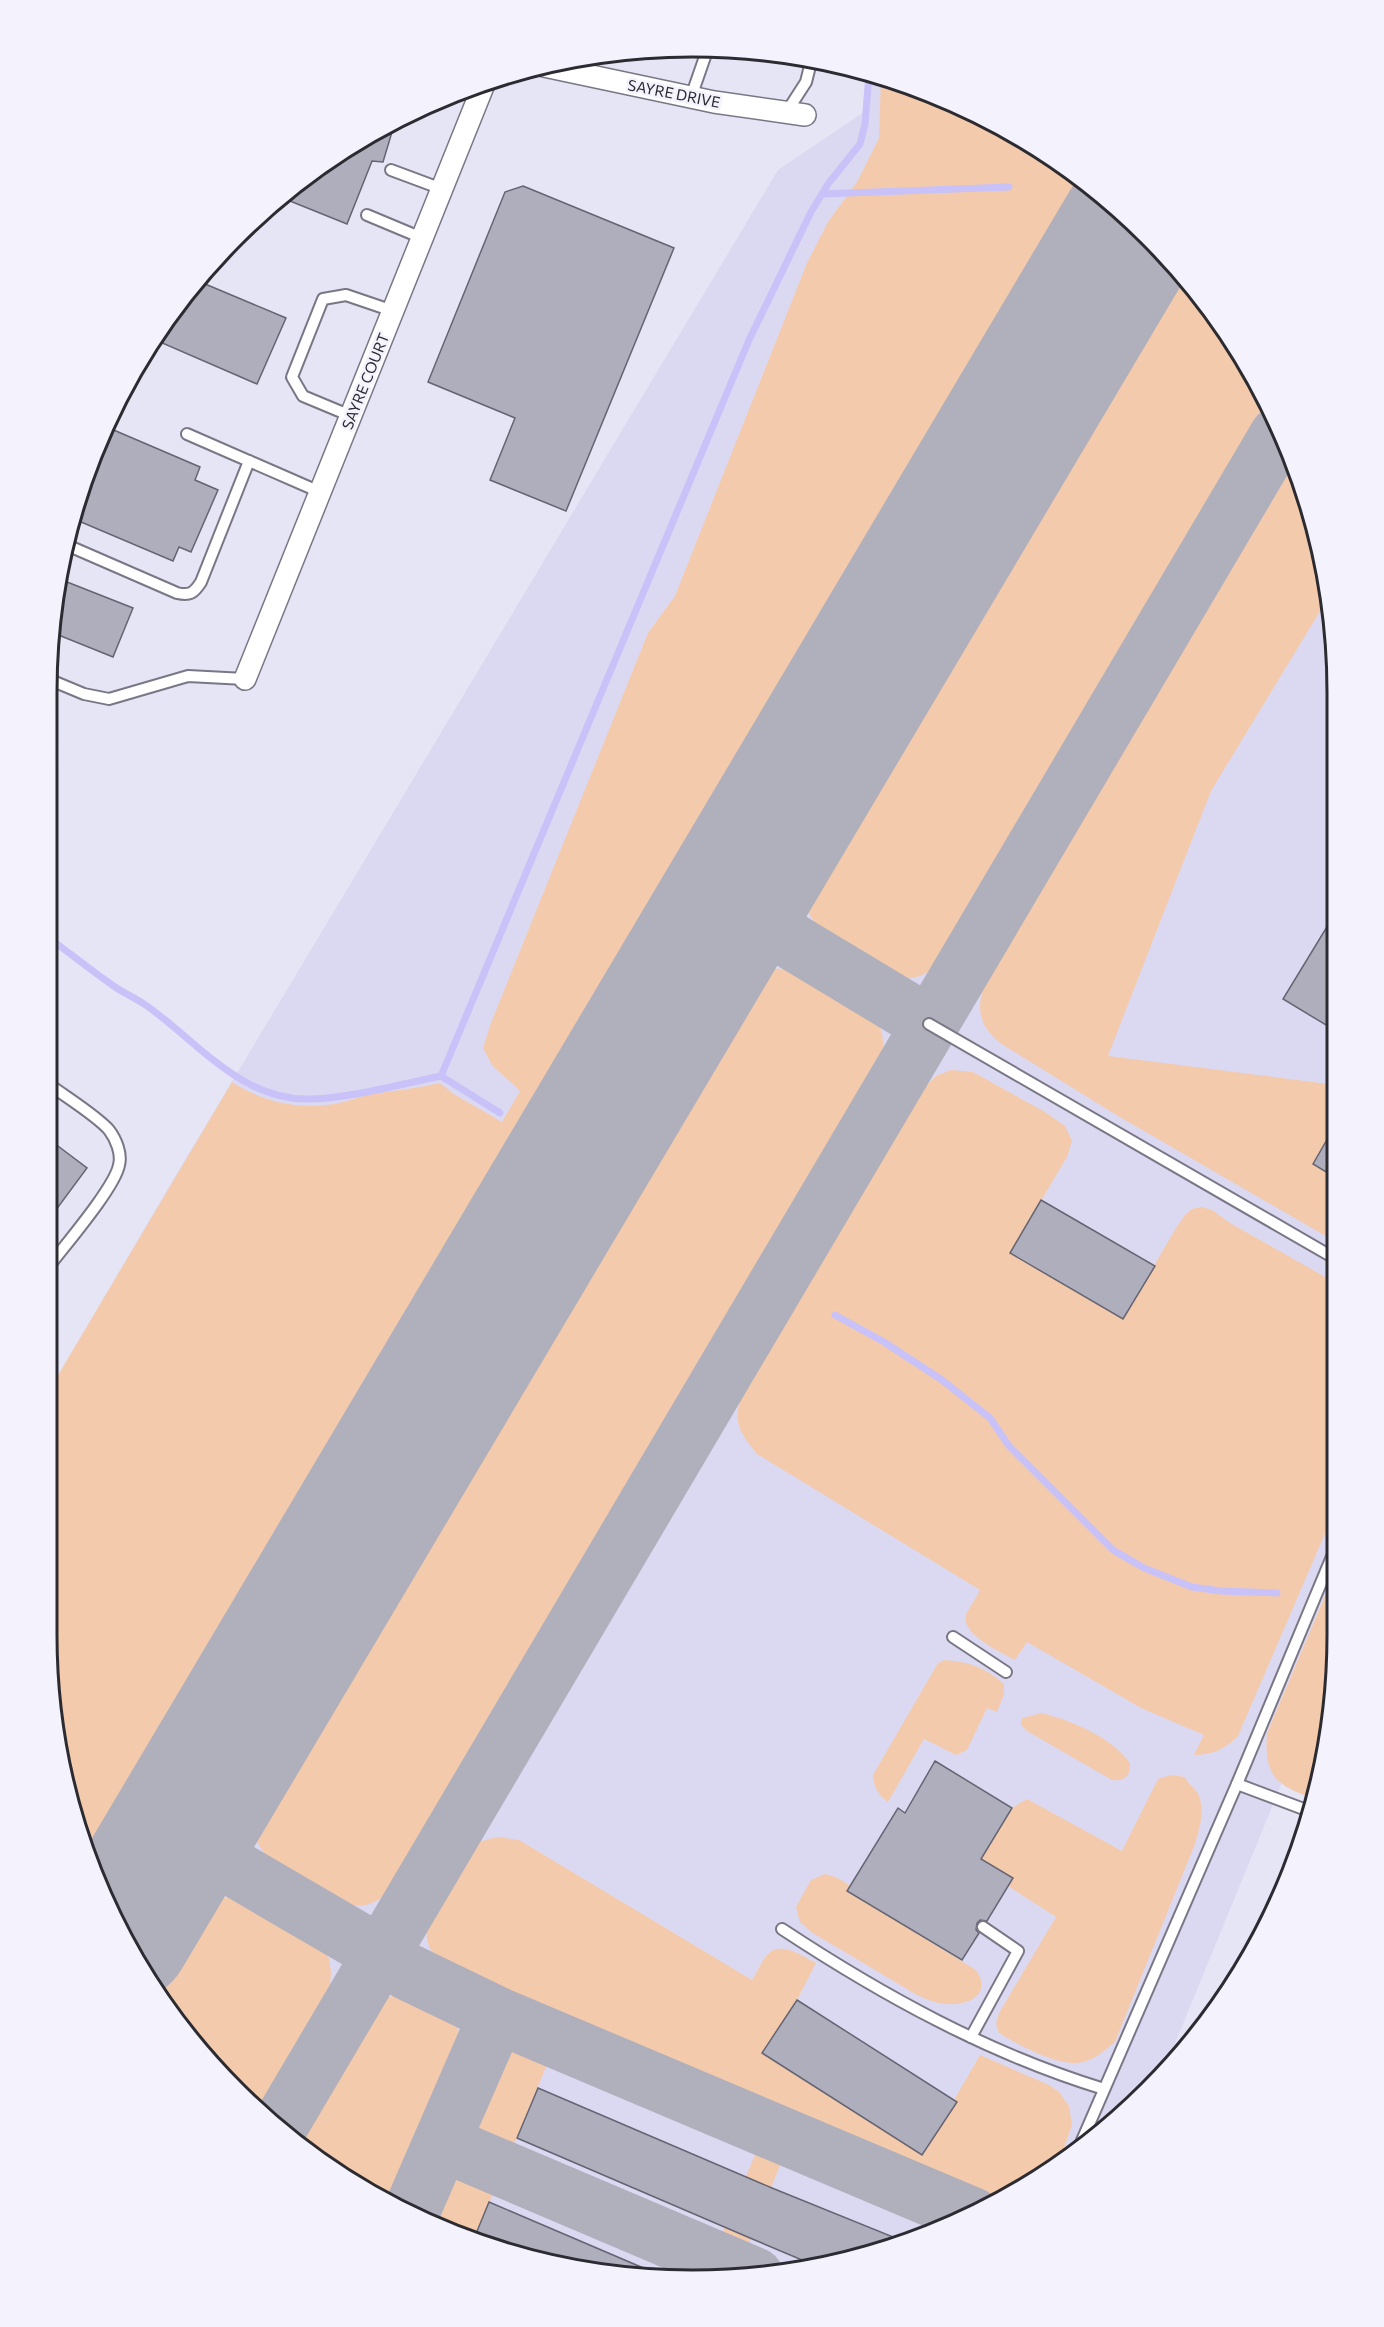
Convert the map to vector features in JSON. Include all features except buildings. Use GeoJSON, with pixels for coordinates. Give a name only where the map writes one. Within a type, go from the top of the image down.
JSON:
{"type":"FeatureCollection","features":[{"type":"Feature","properties":{"kind":"street","name":"SAYRE DRIVE"},"geometry":{"type":"LineString","coordinates":[[564,70],[691,97],[796,114]]}},
{"type":"Feature","properties":{"kind":"street","name":"SAYRE COURT"},"geometry":{"type":"LineString","coordinates":[[245,679],[480,94]]}},
{"type":"Feature","properties":{"kind":"lane"},"geometry":{"type":"LineString","coordinates":[[691,97],[705,57]]}},
{"type":"Feature","properties":{"kind":"lane"},"geometry":{"type":"LineString","coordinates":[[796,114],[810,68]]}},
{"type":"Feature","properties":{"kind":"lane"},"geometry":{"type":"LineString","coordinates":[[391,170],[442,189]]}},
{"type":"Feature","properties":{"kind":"lane"},"geometry":{"type":"LineString","coordinates":[[367,215],[422,238]]}},
{"type":"Feature","properties":{"kind":"lane"},"geometry":{"type":"LineString","coordinates":[[351,416],[303,396],[292,377],[323,299],[346,295],[393,311]]}},
{"type":"Feature","properties":{"kind":"lane"},"geometry":{"type":"LineString","coordinates":[[187,435],[320,492]]}},
{"type":"Feature","properties":{"kind":"lane"},"geometry":{"type":"LineString","coordinates":[[74,548],[177,593],[187,595],[195,591],[201,582],[249,461]]}},
{"type":"Feature","properties":{"kind":"lane"},"geometry":{"type":"LineString","coordinates":[[57,682],[84,694],[109,699],[188,676],[245,679]]}},
{"type":"Feature","properties":{"kind":"lane"},"geometry":{"type":"LineString","coordinates":[[929,1024],[1327,1253]]}},
{"type":"Feature","properties":{"kind":"lane"},"geometry":{"type":"LineString","coordinates":[[57,1090],[108,1130],[116,1141],[120,1154],[119,1166],[112,1182],[57,1256]]}},
{"type":"Feature","properties":{"kind":"lane"},"geometry":{"type":"LineString","coordinates":[[1085,2134],[1237,1784],[1327,1569]]}},
{"type":"Feature","properties":{"kind":"lane"},"geometry":{"type":"LineString","coordinates":[[953,1637],[1006,1671]]}},
{"type":"Feature","properties":{"kind":"lane"},"geometry":{"type":"LineString","coordinates":[[1237,1784],[1302,1808]]}},
{"type":"Feature","properties":{"kind":"lane"},"geometry":{"type":"LineString","coordinates":[[971,2037],[1018,1951],[983,1928]]}},
{"type":"Feature","properties":{"kind":"lane"},"geometry":{"type":"LineString","coordinates":[[783,1929],[864,1979],[971,2037],[1063,2076],[1104,2089]]}},
{"type":"Feature","properties":{"kind":"shaded area"},"geometry":{"type":"Polygon","coordinates":[[[868,83],[935,105],[973,122],[1010,142],[1079,188],[1141,243],[1196,305],[1242,374],[1279,449],[1305,528],[1322,609],[1327,692],[1326,1675],[1172,2050],[1141,2084],[1079,2139],[1045,2163],[973,2205],[935,2222],[856,2248],[816,2258],[734,2269],[650,2269],[609,2265],[568,2258],[488,2236],[411,2205],[374,2185],[305,2139],[243,2084],[188,2022],[164,1988],[122,1916],[105,1878],[91,1839],[69,1759],[58,1677],[57,1378],[778,170],[864,112],[868,83]]]}},
{"type":"Feature","properties":{"kind":"shaded area"},"geometry":{"type":"Polygon","coordinates":[[[881,86],[935,105],[1010,142],[1079,188],[1102,208],[109,1886],[79,1799],[62,1718],[57,1635],[57,1377],[232,1082],[268,1099],[308,1106],[334,1104],[371,1094],[440,1083],[452,1093],[502,1122],[520,1091],[492,1065],[483,1048],[491,1023],[648,633],[675,596],[807,263],[828,222],[857,182],[879,138],[881,86]]]}},
{"type":"Feature","properties":{"kind":"shaded area"},"geometry":{"type":"Polygon","coordinates":[[[1157,261],[1196,305],[1220,339],[1264,415],[1197,524],[942,959],[933,968],[923,975],[911,978],[891,975],[838,943],[820,928],[806,909],[800,882],[813,839],[1157,261]]]}},
{"type":"Feature","properties":{"kind":"shaded area"},"geometry":{"type":"Polygon","coordinates":[[[1288,474],[1305,528],[1322,608],[1211,791],[1108,1056],[1327,1084],[1327,1237],[1118,1116],[1003,1045],[990,1034],[983,1022],[980,1010],[981,997],[1005,946],[1288,474]]]}},
{"type":"Feature","properties":{"kind":"shaded area"},"geometry":{"type":"Polygon","coordinates":[[[759,969],[783,969],[800,973],[860,1004],[875,1018],[880,1027],[883,1043],[882,1058],[738,1308],[684,1410],[416,1868],[385,1896],[371,1903],[349,1905],[327,1898],[281,1869],[262,1850],[251,1825],[251,1792],[713,1008],[733,985],[759,969]]]}},
{"type":"Feature","properties":{"kind":"shaded area"},"geometry":{"type":"Polygon","coordinates":[[[951,1070],[973,1072],[1045,1112],[1065,1126],[1072,1141],[1067,1157],[1010,1253],[1123,1319],[1185,1215],[1192,1209],[1201,1207],[1212,1210],[1230,1223],[1327,1278],[1327,1529],[1238,1736],[1218,1750],[1194,1755],[1204,1735],[1141,1708],[1027,1642],[1015,1660],[983,1642],[969,1629],[966,1622],[967,1612],[980,1590],[757,1454],[739,1427],[738,1413],[742,1395],[920,1092],[936,1076],[951,1070]]]}},
{"type":"Feature","properties":{"kind":"shaded area"},"geometry":{"type":"Polygon","coordinates":[[[1327,1591],[1326,1677],[1322,1718],[1306,1796],[1289,1788],[1274,1776],[1268,1759],[1267,1733],[1327,1591]]]}},
{"type":"Feature","properties":{"kind":"shaded area"},"geometry":{"type":"Polygon","coordinates":[[[944,1660],[976,1666],[1004,1684],[1004,1694],[997,1712],[987,1708],[967,1750],[956,1755],[924,1739],[888,1802],[877,1790],[873,1775],[938,1663],[944,1660]]]}},
{"type":"Feature","properties":{"kind":"shaded area"},"geometry":{"type":"Polygon","coordinates":[[[1042,1713],[1078,1725],[1112,1745],[1130,1763],[1128,1775],[1120,1780],[1112,1780],[1027,1731],[1021,1725],[1022,1718],[1042,1713]]]}},
{"type":"Feature","properties":{"kind":"shaded area"},"geometry":{"type":"Polygon","coordinates":[[[1171,1775],[1185,1777],[1197,1792],[1202,1811],[1200,1824],[1195,1844],[1115,2042],[1092,2059],[1073,2063],[1051,2059],[999,2033],[996,2024],[999,2013],[1056,1917],[1008,1886],[1013,1878],[981,1859],[1012,1808],[1027,1799],[1122,1851],[1158,1779],[1171,1775]]]}},
{"type":"Feature","properties":{"kind":"shaded area"},"geometry":{"type":"Polygon","coordinates":[[[497,1837],[519,1840],[752,1980],[767,1955],[779,1949],[798,1953],[816,1963],[797,2000],[763,2053],[922,2155],[956,2102],[954,2100],[980,2055],[1049,2085],[1059,2092],[1069,2106],[1072,2125],[1063,2150],[986,2198],[451,1970],[438,1960],[430,1949],[427,1926],[435,1902],[459,1859],[464,1852],[477,1843],[497,1837]]]}},
{"type":"Feature","properties":{"kind":"shaded area"},"geometry":{"type":"Polygon","coordinates":[[[825,1874],[844,1882],[850,1886],[847,1891],[976,1970],[982,1986],[980,1992],[969,2001],[962,2003],[945,2004],[931,2001],[811,1932],[800,1922],[796,1907],[811,1880],[825,1874]]]}},
{"type":"Feature","properties":{"kind":"shaded area"},"geometry":{"type":"Polygon","coordinates":[[[223,1898],[242,1898],[267,1908],[319,1944],[329,1958],[330,1986],[321,2010],[271,2110],[243,2084],[188,2022],[149,1963],[174,1924],[183,1915],[207,1902],[223,1898]]]}},
{"type":"Feature","properties":{"kind":"shaded area"},"geometry":{"type":"Polygon","coordinates":[[[403,1993],[434,2003],[443,2009],[456,2024],[461,2047],[457,2066],[399,2198],[339,2163],[297,2132],[370,2009],[383,1999],[403,1993]]]}},
{"type":"Feature","properties":{"kind":"shaded area"},"geometry":{"type":"Polygon","coordinates":[[[522,2040],[552,2052],[517,2138],[512,2147],[500,2146],[481,2138],[473,2122],[505,2048],[522,2040]]]}},
{"type":"Feature","properties":{"kind":"shaded area"},"geometry":{"type":"Polygon","coordinates":[[[761,2141],[786,2150],[746,2251],[739,2252],[722,2246],[719,2240],[761,2141]]]}},
{"type":"Feature","properties":{"kind":"shaded area"},"geometry":{"type":"Polygon","coordinates":[[[458,2177],[473,2180],[495,2190],[477,2232],[432,2214],[446,2184],[458,2177]]]}},
{"type":"Feature","properties":{"kind":"waterway"},"geometry":{"type":"LineString","coordinates":[[441,1076],[749,340],[811,212],[828,184],[860,144],[865,124],[868,83]]}},
{"type":"Feature","properties":{"kind":"waterway"},"geometry":{"type":"LineString","coordinates":[[822,194],[1009,187]]}},
{"type":"Feature","properties":{"kind":"waterway"},"geometry":{"type":"LineString","coordinates":[[57,944],[115,987],[166,1020],[222,1067],[263,1090],[286,1097],[326,1098],[441,1076],[500,1113]]}},
{"type":"Feature","properties":{"kind":"waterway"},"geometry":{"type":"LineString","coordinates":[[835,1315],[884,1342],[942,1380],[990,1418],[1009,1446],[1113,1550],[1144,1568],[1192,1587],[1221,1591],[1277,1593]]}},
{"type":"Feature","properties":{"kind":"taxiway"},"geometry":{"type":"LineString","coordinates":[[283,2120],[1275,440]]}},
{"type":"Feature","properties":{"kind":"taxiway"},"geometry":{"type":"LineString","coordinates":[[730,904],[929,1024]]}},
{"type":"Feature","properties":{"kind":"taxiway"},"geometry":{"type":"LineString","coordinates":[[177,1835],[381,1954],[406,1971],[497,2015],[414,2206]]}},
{"type":"Feature","properties":{"kind":"taxiway"},"geometry":{"type":"LineString","coordinates":[[497,2015],[960,2211]]}},
{"type":"Feature","properties":{"kind":"taxiway"},"geometry":{"type":"LineString","coordinates":[[442,2143],[738,2269]]}},
{"type":"Feature","properties":{"kind":"runway"},"geometry":{"type":"LineString","coordinates":[[126,1923],[1129,232]]}}]}
